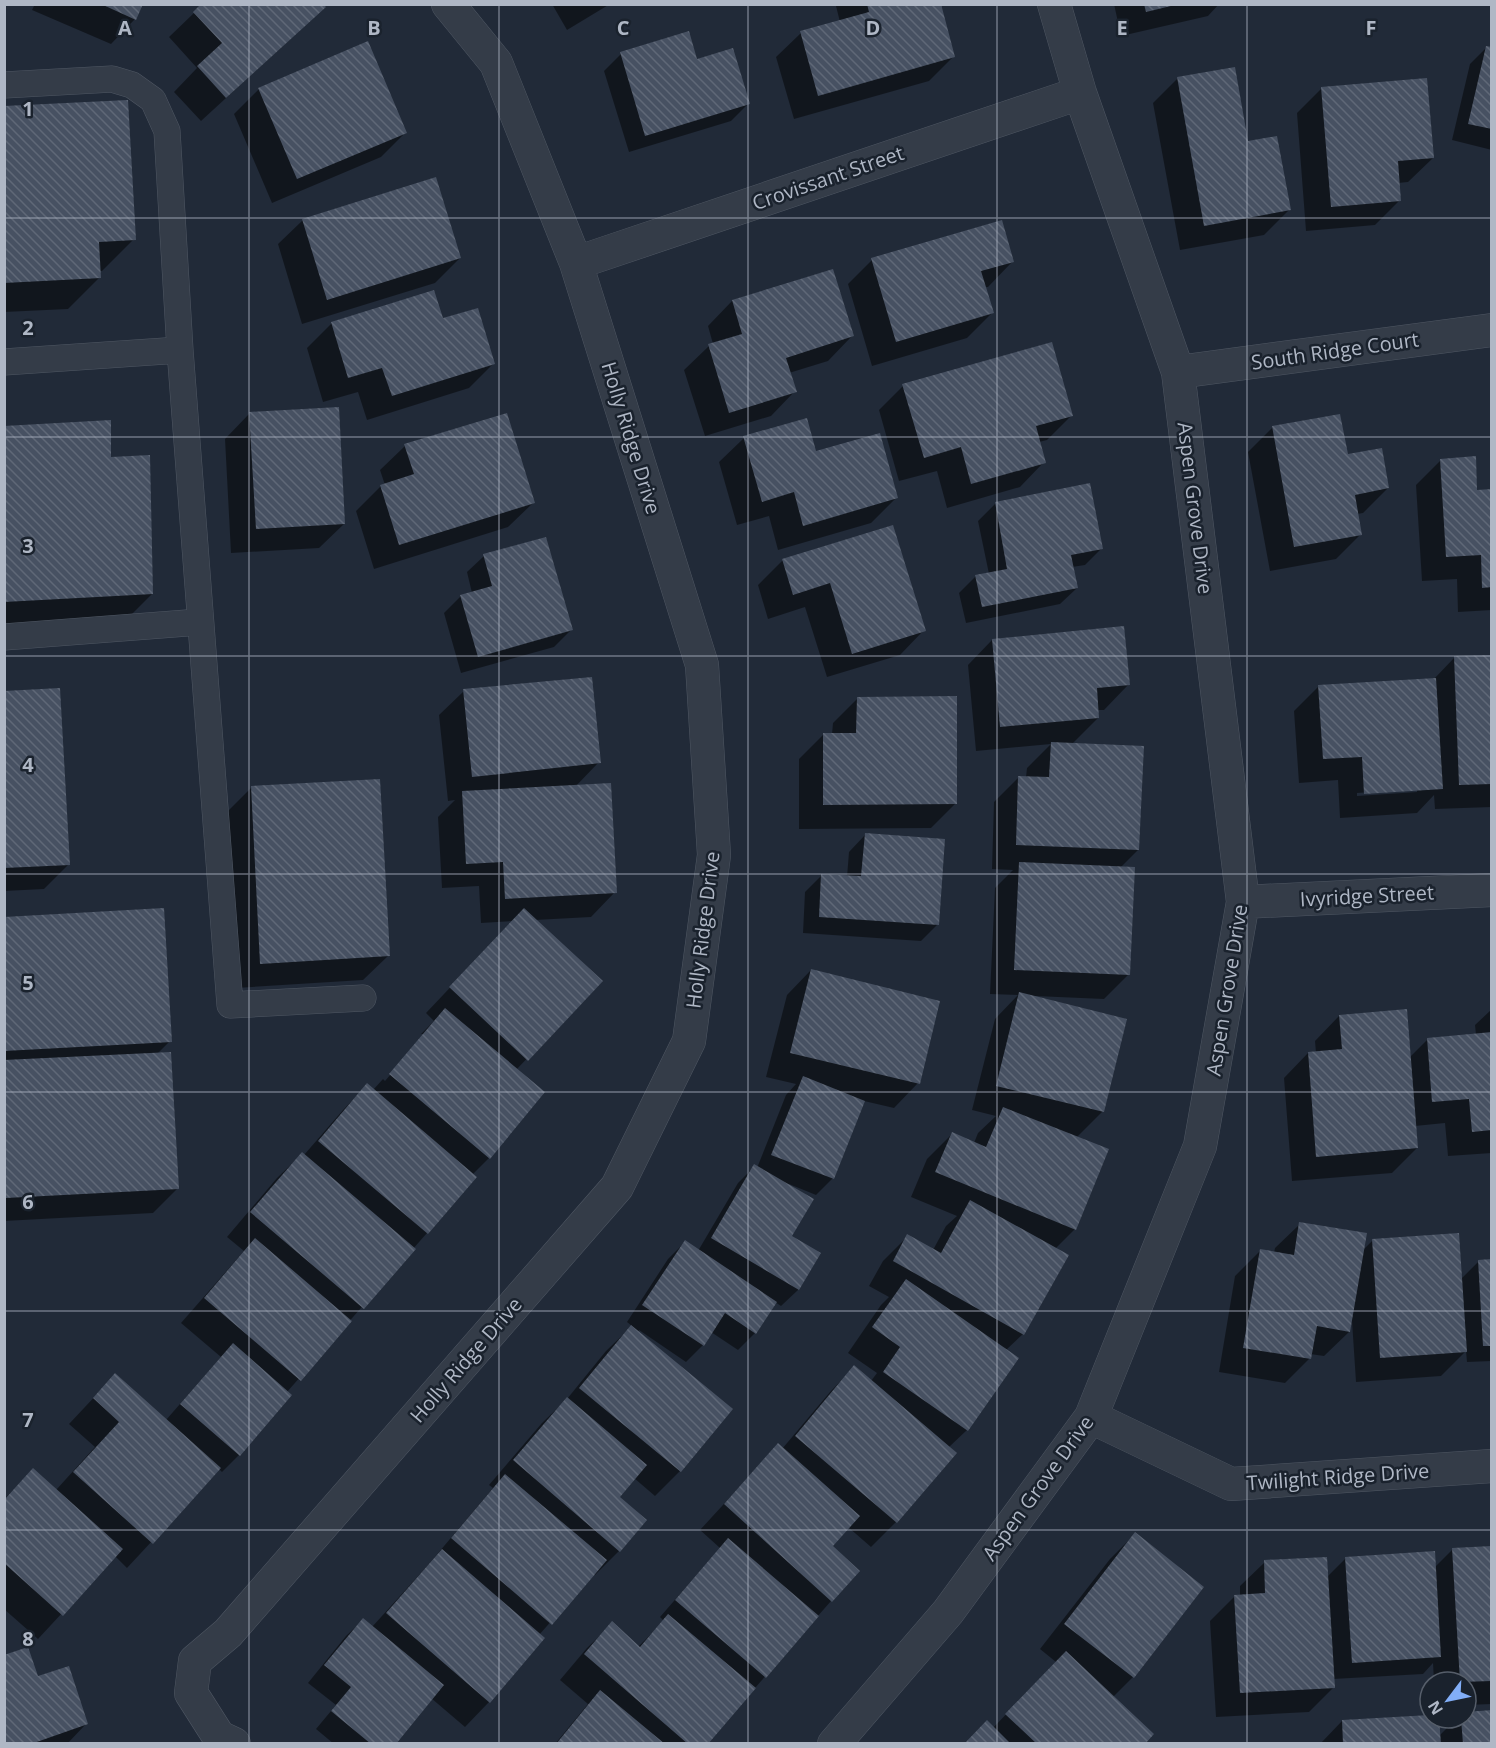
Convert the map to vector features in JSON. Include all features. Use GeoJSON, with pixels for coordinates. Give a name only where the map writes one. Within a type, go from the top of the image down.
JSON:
{"type":"FeatureCollection","features":[{"type":"Feature","properties":{"kind":"street","name":"Holly Ridge Drive"},"geometry":{"type":"LineString","coordinates":[[234,1743],[219,1737],[191,1693],[195,1660],[228,1633],[617,1187],[689,1041],[714,855],[702,665],[576,263],[496,63],[448,4]]}},
{"type":"Feature","properties":{"kind":"street","name":"Aspen Grove Drive"},"geometry":{"type":"LineString","coordinates":[[834,1743],[948,1612],[1091,1417],[1200,1146],[1243,902],[1178,372],[1080,93],[1054,4]]}},
{"type":"Feature","properties":{"kind":"street","name":"Crovissant Street"},"geometry":{"type":"LineString","coordinates":[[576,263],[1080,93]]}},
{"type":"Feature","properties":{"kind":"street","name":"South Ridge Court"},"geometry":{"type":"LineString","coordinates":[[1178,372],[1491,330]]}},
{"type":"Feature","properties":{"kind":"street","name":"Ivyridge Street"},"geometry":{"type":"LineString","coordinates":[[1243,902],[1491,890]]}},
{"type":"Feature","properties":{"kind":"street","name":"Twilight Ridge Drive"},"geometry":{"type":"LineString","coordinates":[[1091,1417],[1231,1484],[1491,1466]]}},
{"type":"Feature","properties":{"kind":"lane"},"geometry":{"type":"LineString","coordinates":[[4,85],[112,79],[132,85],[153,100],[167,132],[180,350],[230,1005],[363,998]]}},
{"type":"Feature","properties":{"kind":"lane"},"geometry":{"type":"LineString","coordinates":[[4,362],[180,350]]}},
{"type":"Feature","properties":{"kind":"lane"},"geometry":{"type":"LineString","coordinates":[[4,637],[200,622]]}},
{"type":"Feature","properties":{"kind":"building"},"geometry":{"type":"Polygon","coordinates":[[[101,4],[143,4],[136,20],[101,4]]]}},
{"type":"Feature","properties":{"kind":"building"},"geometry":{"type":"Polygon","coordinates":[[[201,4],[323,4],[326,7],[226,98],[197,66],[222,43],[193,12],[201,4]]]}},
{"type":"Feature","properties":{"kind":"building"},"geometry":{"type":"Polygon","coordinates":[[[867,4],[941,4],[955,57],[818,96],[800,31],[869,12],[867,4]]]}},
{"type":"Feature","properties":{"kind":"building"},"geometry":{"type":"Polygon","coordinates":[[[1144,4],[1175,4],[1175,5],[1146,12],[1144,4]]]}},
{"type":"Feature","properties":{"kind":"building"},"geometry":{"type":"Polygon","coordinates":[[[689,31],[697,59],[733,48],[750,104],[645,136],[620,52],[689,31]]]}},
{"type":"Feature","properties":{"kind":"building"},"geometry":{"type":"Polygon","coordinates":[[[368,41],[407,133],[297,179],[258,88],[368,41]]]}},
{"type":"Feature","properties":{"kind":"building"},"geometry":{"type":"Polygon","coordinates":[[[1486,46],[1492,47],[1492,129],[1468,124],[1486,46]]]}},
{"type":"Feature","properties":{"kind":"building"},"geometry":{"type":"Polygon","coordinates":[[[1235,67],[1248,141],[1277,136],[1291,210],[1204,226],[1177,77],[1235,67]]]}},
{"type":"Feature","properties":{"kind":"building"},"geometry":{"type":"Polygon","coordinates":[[[1427,78],[1434,158],[1398,161],[1401,201],[1331,207],[1321,87],[1427,78]]]}},
{"type":"Feature","properties":{"kind":"building"},"geometry":{"type":"Polygon","coordinates":[[[128,100],[136,240],[99,242],[101,278],[4,283],[4,106],[128,100]]]}},
{"type":"Feature","properties":{"kind":"building"},"geometry":{"type":"Polygon","coordinates":[[[436,177],[461,258],[327,300],[302,219],[436,177]]]}},
{"type":"Feature","properties":{"kind":"building"},"geometry":{"type":"Polygon","coordinates":[[[1002,220],[1014,262],[981,271],[994,313],[896,342],[871,258],[1002,220]]]}},
{"type":"Feature","properties":{"kind":"building"},"geometry":{"type":"Polygon","coordinates":[[[833,269],[854,336],[786,358],[797,392],[729,413],[708,344],[742,334],[732,300],[833,269]]]}},
{"type":"Feature","properties":{"kind":"building"},"geometry":{"type":"Polygon","coordinates":[[[434,290],[443,318],[478,308],[495,364],[392,396],[382,368],[348,378],[331,322],[434,290]]]}},
{"type":"Feature","properties":{"kind":"building"},"geometry":{"type":"Polygon","coordinates":[[[1052,342],[1073,416],[1036,426],[1046,463],[971,484],[961,447],[924,458],[902,384],[1052,342]]]}},
{"type":"Feature","properties":{"kind":"building"},"geometry":{"type":"Polygon","coordinates":[[[339,407],[345,524],[256,529],[249,412],[339,407]]]}},
{"type":"Feature","properties":{"kind":"building"},"geometry":{"type":"Polygon","coordinates":[[[507,413],[535,503],[399,545],[380,485],[414,474],[404,444],[507,413]]]}},
{"type":"Feature","properties":{"kind":"building"},"geometry":{"type":"Polygon","coordinates":[[[1340,414],[1348,454],[1382,448],[1389,488],[1355,495],[1362,535],[1294,547],[1272,426],[1340,414]]]}},
{"type":"Feature","properties":{"kind":"building"},"geometry":{"type":"Polygon","coordinates":[[[807,418],[816,451],[880,433],[898,498],[803,526],[794,492],[762,502],[743,436],[807,418]]]}},
{"type":"Feature","properties":{"kind":"building"},"geometry":{"type":"Polygon","coordinates":[[[111,420],[111,457],[150,455],[153,594],[4,602],[4,426],[111,420]]]}},
{"type":"Feature","properties":{"kind":"building"},"geometry":{"type":"Polygon","coordinates":[[[1476,456],[1477,490],[1492,489],[1492,587],[1482,588],[1481,555],[1446,557],[1440,459],[1476,456]]]}},
{"type":"Feature","properties":{"kind":"building"},"geometry":{"type":"Polygon","coordinates":[[[1090,483],[1103,549],[1071,555],[1078,588],[982,607],[975,575],[1007,569],[995,502],[1090,483]]]}},
{"type":"Feature","properties":{"kind":"building"},"geometry":{"type":"Polygon","coordinates":[[[893,525],[926,631],[852,654],[830,583],[793,595],[782,559],[893,525]]]}},
{"type":"Feature","properties":{"kind":"building"},"geometry":{"type":"Polygon","coordinates":[[[546,537],[573,630],[478,657],[460,595],[492,586],[483,554],[546,537]]]}},
{"type":"Feature","properties":{"kind":"building"},"geometry":{"type":"Polygon","coordinates":[[[1124,626],[1130,685],[1097,688],[1099,718],[1000,727],[992,639],[1124,626]]]}},
{"type":"Feature","properties":{"kind":"building"},"geometry":{"type":"Polygon","coordinates":[[[1492,655],[1492,784],[1459,785],[1454,656],[1492,655]]]}},
{"type":"Feature","properties":{"kind":"building"},"geometry":{"type":"Polygon","coordinates":[[[592,677],[601,763],[472,777],[463,689],[592,677]]]}},
{"type":"Feature","properties":{"kind":"building"},"geometry":{"type":"Polygon","coordinates":[[[1436,678],[1443,789],[1364,794],[1362,757],[1323,759],[1318,685],[1436,678]]]}},
{"type":"Feature","properties":{"kind":"building"},"geometry":{"type":"Polygon","coordinates":[[[60,688],[70,865],[4,868],[4,691],[60,688]]]}},
{"type":"Feature","properties":{"kind":"building"},"geometry":{"type":"Polygon","coordinates":[[[957,696],[957,804],[823,805],[823,733],[856,733],[857,697],[957,696]]]}},
{"type":"Feature","properties":{"kind":"building"},"geometry":{"type":"Polygon","coordinates":[[[1051,742],[1144,746],[1139,850],[1016,845],[1018,776],[1049,777],[1051,742]]]}},
{"type":"Feature","properties":{"kind":"building"},"geometry":{"type":"Polygon","coordinates":[[[380,779],[390,956],[260,964],[251,786],[380,779]]]}},
{"type":"Feature","properties":{"kind":"building"},"geometry":{"type":"Polygon","coordinates":[[[611,783],[617,893],[505,899],[503,862],[466,864],[462,791],[611,783]]]}},
{"type":"Feature","properties":{"kind":"building"},"geometry":{"type":"Polygon","coordinates":[[[865,833],[945,839],[939,925],[819,917],[821,874],[861,876],[865,833]]]}},
{"type":"Feature","properties":{"kind":"building"},"geometry":{"type":"Polygon","coordinates":[[[1019,862],[1135,867],[1130,975],[1014,970],[1019,862]]]}},
{"type":"Feature","properties":{"kind":"building"},"geometry":{"type":"Polygon","coordinates":[[[164,908],[172,1042],[4,1051],[4,917],[164,908]]]}},
{"type":"Feature","properties":{"kind":"building"},"geometry":{"type":"Polygon","coordinates":[[[524,908],[603,981],[528,1061],[449,987],[524,908]]]}},
{"type":"Feature","properties":{"kind":"building"},"geometry":{"type":"Polygon","coordinates":[[[811,969],[940,1001],[920,1084],[790,1053],[811,969]]]}},
{"type":"Feature","properties":{"kind":"building"},"geometry":{"type":"Polygon","coordinates":[[[1019,992],[1127,1019],[1104,1112],[996,1086],[1019,992]]]}},
{"type":"Feature","properties":{"kind":"building"},"geometry":{"type":"Polygon","coordinates":[[[445,1008],[545,1092],[490,1159],[389,1074],[445,1008]]]}},
{"type":"Feature","properties":{"kind":"building"},"geometry":{"type":"Polygon","coordinates":[[[1407,1009],[1418,1148],[1316,1157],[1308,1052],[1342,1049],[1339,1015],[1407,1009]]]}},
{"type":"Feature","properties":{"kind":"building"},"geometry":{"type":"Polygon","coordinates":[[[1492,1032],[1492,1130],[1472,1132],[1469,1099],[1432,1102],[1427,1038],[1492,1032]]]}},
{"type":"Feature","properties":{"kind":"building"},"geometry":{"type":"Polygon","coordinates":[[[171,1052],[179,1189],[6,1198],[4,1060],[171,1052]]]}},
{"type":"Feature","properties":{"kind":"building"},"geometry":{"type":"Polygon","coordinates":[[[803,1076],[865,1101],[834,1179],[771,1155],[803,1076]]]}},
{"type":"Feature","properties":{"kind":"building"},"geometry":{"type":"Polygon","coordinates":[[[367,1083],[477,1177],[428,1234],[318,1141],[367,1083]]]}},
{"type":"Feature","properties":{"kind":"building"},"geometry":{"type":"Polygon","coordinates":[[[1003,1107],[1109,1149],[1076,1230],[935,1172],[952,1132],[986,1147],[1003,1107]]]}},
{"type":"Feature","properties":{"kind":"building"},"geometry":{"type":"Polygon","coordinates":[[[302,1152],[416,1249],[364,1309],[250,1212],[302,1152]]]}},
{"type":"Feature","properties":{"kind":"building"},"geometry":{"type":"Polygon","coordinates":[[[754,1164],[814,1199],[792,1236],[821,1253],[799,1290],[711,1238],[754,1164]]]}},
{"type":"Feature","properties":{"kind":"building"},"geometry":{"type":"Polygon","coordinates":[[[970,1200],[1069,1255],[1024,1335],[893,1261],[907,1234],[941,1253],[970,1200]]]}},
{"type":"Feature","properties":{"kind":"building"},"geometry":{"type":"Polygon","coordinates":[[[1299,1222],[1367,1233],[1350,1332],[1317,1326],[1311,1359],[1243,1348],[1260,1249],[1294,1255],[1299,1222]]]}},
{"type":"Feature","properties":{"kind":"building"},"geometry":{"type":"Polygon","coordinates":[[[1459,1233],[1467,1352],[1380,1358],[1372,1239],[1459,1233]]]}},
{"type":"Feature","properties":{"kind":"building"},"geometry":{"type":"Polygon","coordinates":[[[255,1238],[352,1321],[301,1381],[204,1298],[255,1238]]]}},
{"type":"Feature","properties":{"kind":"building"},"geometry":{"type":"Polygon","coordinates":[[[685,1240],[777,1302],[756,1334],[725,1313],[704,1346],[642,1305],[685,1240]]]}},
{"type":"Feature","properties":{"kind":"building"},"geometry":{"type":"Polygon","coordinates":[[[1492,1259],[1492,1346],[1483,1346],[1478,1260],[1492,1259]]]}},
{"type":"Feature","properties":{"kind":"building"},"geometry":{"type":"Polygon","coordinates":[[[906,1279],[1019,1358],[968,1431],[883,1372],[900,1347],[872,1327],[906,1279]]]}},
{"type":"Feature","properties":{"kind":"building"},"geometry":{"type":"Polygon","coordinates":[[[631,1325],[733,1409],[681,1472],[579,1388],[631,1325]]]}},
{"type":"Feature","properties":{"kind":"building"},"geometry":{"type":"Polygon","coordinates":[[[233,1343],[292,1395],[240,1456],[180,1404],[233,1343]]]}},
{"type":"Feature","properties":{"kind":"building"},"geometry":{"type":"Polygon","coordinates":[[[854,1365],[957,1453],[897,1523],[795,1436],[854,1365]]]}},
{"type":"Feature","properties":{"kind":"building"},"geometry":{"type":"Polygon","coordinates":[[[115,1373],[221,1468],[153,1544],[73,1472],[119,1422],[93,1398],[115,1373]]]}},
{"type":"Feature","properties":{"kind":"building"},"geometry":{"type":"Polygon","coordinates":[[[567,1397],[647,1465],[620,1497],[647,1520],[620,1552],[513,1460],[567,1397]]]}},
{"type":"Feature","properties":{"kind":"building"},"geometry":{"type":"Polygon","coordinates":[[[778,1443],[860,1516],[833,1546],[860,1571],[832,1602],[724,1504],[778,1443]]]}},
{"type":"Feature","properties":{"kind":"building"},"geometry":{"type":"Polygon","coordinates":[[[33,1468],[123,1549],[63,1616],[4,1563],[4,1500],[33,1468]]]}},
{"type":"Feature","properties":{"kind":"building"},"geometry":{"type":"Polygon","coordinates":[[[505,1474],[607,1560],[552,1625],[451,1538],[505,1474]]]}},
{"type":"Feature","properties":{"kind":"building"},"geometry":{"type":"Polygon","coordinates":[[[1135,1532],[1204,1587],[1134,1678],[1064,1624],[1135,1532]]]}},
{"type":"Feature","properties":{"kind":"building"},"geometry":{"type":"Polygon","coordinates":[[[728,1538],[819,1616],[766,1678],[675,1600],[728,1538]]]}},
{"type":"Feature","properties":{"kind":"building"},"geometry":{"type":"Polygon","coordinates":[[[1492,1546],[1492,1681],[1478,1681],[1478,1670],[1459,1670],[1452,1548],[1492,1546]]]}},
{"type":"Feature","properties":{"kind":"building"},"geometry":{"type":"Polygon","coordinates":[[[442,1549],[545,1638],[490,1703],[386,1613],[442,1549]]]}},
{"type":"Feature","properties":{"kind":"building"},"geometry":{"type":"Polygon","coordinates":[[[1435,1551],[1441,1657],[1352,1663],[1345,1557],[1435,1551]]]}},
{"type":"Feature","properties":{"kind":"building"},"geometry":{"type":"Polygon","coordinates":[[[1327,1557],[1335,1688],[1240,1693],[1234,1595],[1265,1593],[1264,1560],[1327,1557]]]}},
{"type":"Feature","properties":{"kind":"building"},"geometry":{"type":"Polygon","coordinates":[[[668,1614],[756,1688],[708,1744],[688,1744],[584,1654],[612,1621],[640,1647],[668,1614]]]}},
{"type":"Feature","properties":{"kind":"building"},"geometry":{"type":"Polygon","coordinates":[[[363,1618],[444,1685],[396,1744],[371,1744],[331,1711],[351,1687],[324,1665],[363,1618]]]}},
{"type":"Feature","properties":{"kind":"building"},"geometry":{"type":"Polygon","coordinates":[[[28,1647],[38,1676],[69,1666],[88,1724],[31,1744],[4,1744],[4,1655],[28,1647]]]}},
{"type":"Feature","properties":{"kind":"building"},"geometry":{"type":"Polygon","coordinates":[[[1066,1651],[1154,1734],[1145,1744],[1037,1744],[1005,1714],[1066,1651]]]}},
{"type":"Feature","properties":{"kind":"building"},"geometry":{"type":"Polygon","coordinates":[[[600,1690],[665,1744],[556,1744],[600,1690]]]}},
{"type":"Feature","properties":{"kind":"building"},"geometry":{"type":"Polygon","coordinates":[[[1492,1710],[1492,1744],[1463,1744],[1462,1730],[1478,1730],[1478,1711],[1492,1710]]]}},
{"type":"Feature","properties":{"kind":"building"},"geometry":{"type":"Polygon","coordinates":[[[1418,1716],[1418,1730],[1440,1730],[1441,1744],[1343,1744],[1342,1720],[1418,1716]]]}},
{"type":"Feature","properties":{"kind":"building"},"geometry":{"type":"Polygon","coordinates":[[[987,1720],[1011,1744],[964,1744],[987,1720]]]}}]}
